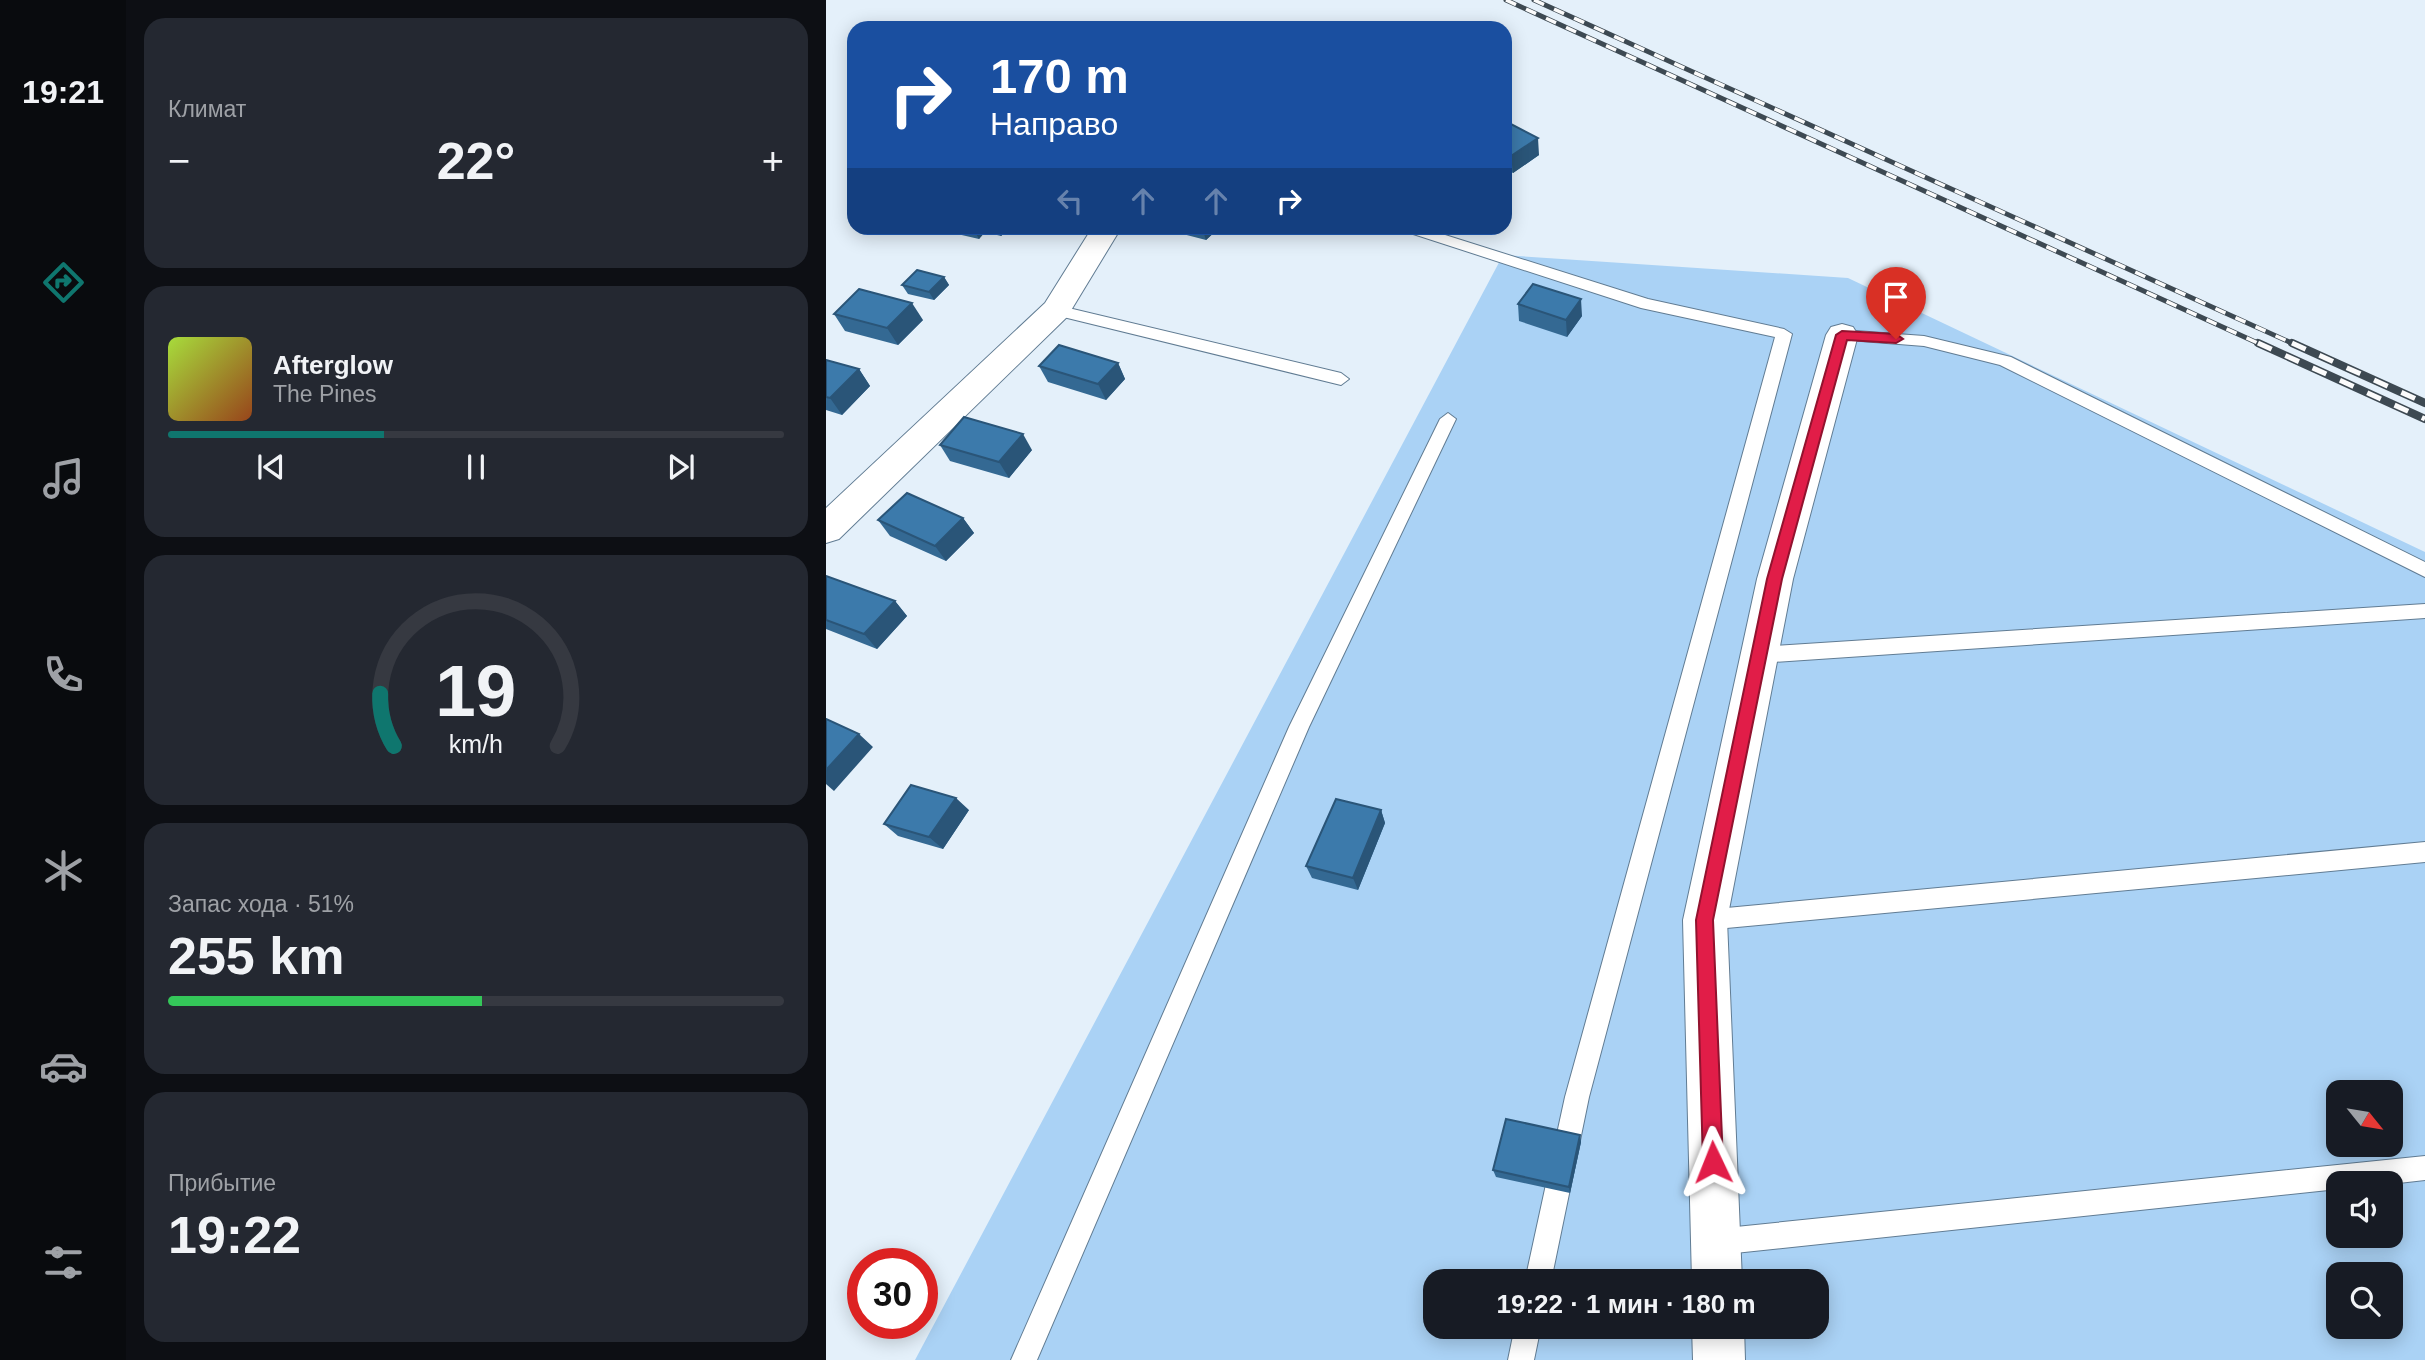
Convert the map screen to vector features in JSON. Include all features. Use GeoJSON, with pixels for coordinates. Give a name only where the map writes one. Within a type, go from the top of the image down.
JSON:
{"type":"FeatureCollection","features":[{"type":"Feature","properties":{"kind":"street"},"geometry":{"type":"LineString","coordinates":[[826,528],[1056,310],[1102,235]]}},
{"type":"Feature","properties":{"kind":"street"},"geometry":{"type":"LineString","coordinates":[[1716,1262],[1704,920],[1775,579],[1842,335]]}},
{"type":"Feature","properties":{"kind":"street"},"geometry":{"type":"LineString","coordinates":[[1718,1339],[1719,1360]]}},
{"type":"Feature","properties":{"kind":"lane"},"geometry":{"type":"LineString","coordinates":[[1431,235],[1646,304],[1784,334],[1577,1097],[1541,1269]]}},
{"type":"Feature","properties":{"kind":"lane"},"geometry":{"type":"LineString","coordinates":[[1056,310],[1341,379]]}},
{"type":"Feature","properties":{"kind":"lane"},"geometry":{"type":"LineString","coordinates":[[1842,335],[1924,341],[2005,361],[2425,569]]}},
{"type":"Feature","properties":{"kind":"lane"},"geometry":{"type":"LineString","coordinates":[[1024,1360],[1299,727],[1448,419]]}},
{"type":"Feature","properties":{"kind":"lane"},"geometry":{"type":"LineString","coordinates":[[1759,655],[2425,611]]}},
{"type":"Feature","properties":{"kind":"lane"},"geometry":{"type":"LineString","coordinates":[[1704,920],[2425,852]]}},
{"type":"Feature","properties":{"kind":"lane"},"geometry":{"type":"LineString","coordinates":[[1716,1262],[2425,1168]]}},
{"type":"Feature","properties":{"kind":"lane"},"geometry":{"type":"LineString","coordinates":[[1521,1360],[1525,1339]]}},
{"type":"Feature","properties":{"kind":"shaded area"},"geometry":{"type":"Polygon","coordinates":[[[1503,255],[1848,278],[2425,552],[2425,1360],[915,1360],[926,1339],[938,1339],[938,1317],[1503,255]]]}},
{"type":"Feature","properties":{"kind":"building"},"geometry":{"type":"Polygon","coordinates":[[[1512,125],[1538,138],[1512,155],[1512,125]]]}},
{"type":"Feature","properties":{"kind":"building"},"geometry":{"type":"Polygon","coordinates":[[[917,270],[944,277],[929,292],[902,285],[917,270]]]}},
{"type":"Feature","properties":{"kind":"building"},"geometry":{"type":"Polygon","coordinates":[[[1533,284],[1581,299],[1566,320],[1518,304],[1533,284]]]}},
{"type":"Feature","properties":{"kind":"building"},"geometry":{"type":"Polygon","coordinates":[[[859,289],[912,303],[887,328],[834,314],[859,289]]]}},
{"type":"Feature","properties":{"kind":"building"},"geometry":{"type":"Polygon","coordinates":[[[1059,345],[1118,363],[1098,384],[1039,366],[1059,345]]]}},
{"type":"Feature","properties":{"kind":"building"},"geometry":{"type":"Polygon","coordinates":[[[826,360],[859,369],[830,398],[826,397],[826,360]]]}},
{"type":"Feature","properties":{"kind":"building"},"geometry":{"type":"Polygon","coordinates":[[[964,417],[1023,434],[999,462],[940,445],[964,417]]]}},
{"type":"Feature","properties":{"kind":"building"},"geometry":{"type":"Polygon","coordinates":[[[907,493],[963,518],[935,546],[878,520],[907,493]]]}},
{"type":"Feature","properties":{"kind":"building"},"geometry":{"type":"Polygon","coordinates":[[[826,576],[895,601],[864,634],[826,620],[826,576]]]}},
{"type":"Feature","properties":{"kind":"building"},"geometry":{"type":"Polygon","coordinates":[[[826,719],[859,734],[826,770],[826,719]]]}},
{"type":"Feature","properties":{"kind":"building"},"geometry":{"type":"Polygon","coordinates":[[[911,785],[956,798],[929,837],[884,824],[911,785]]]}},
{"type":"Feature","properties":{"kind":"building"},"geometry":{"type":"Polygon","coordinates":[[[1336,799],[1381,810],[1353,878],[1306,866],[1336,799]]]}},
{"type":"Feature","properties":{"kind":"building"},"geometry":{"type":"Polygon","coordinates":[[[1506,1119],[1580,1135],[1569,1187],[1493,1170],[1506,1119]]]}},
{"type":"Feature","properties":{"kind":"railway"},"geometry":{"type":"LineString","coordinates":[[1506,0],[2262,345]]}},
{"type":"Feature","properties":{"kind":"railway"},"geometry":{"type":"LineString","coordinates":[[1534,0],[2296,345]]}},
{"type":"Feature","properties":{"kind":"railway"},"geometry":{"type":"LineString","coordinates":[[2258,343],[2425,419]]}},
{"type":"Feature","properties":{"kind":"railway"},"geometry":{"type":"LineString","coordinates":[[2292,343],[2425,403]]}},
{"type":"Feature","properties":{"kind":"route"},"geometry":{"type":"LineString","coordinates":[[1713,1162],[1704,920],[1775,579],[1842,335],[1896,339]]}}]}
